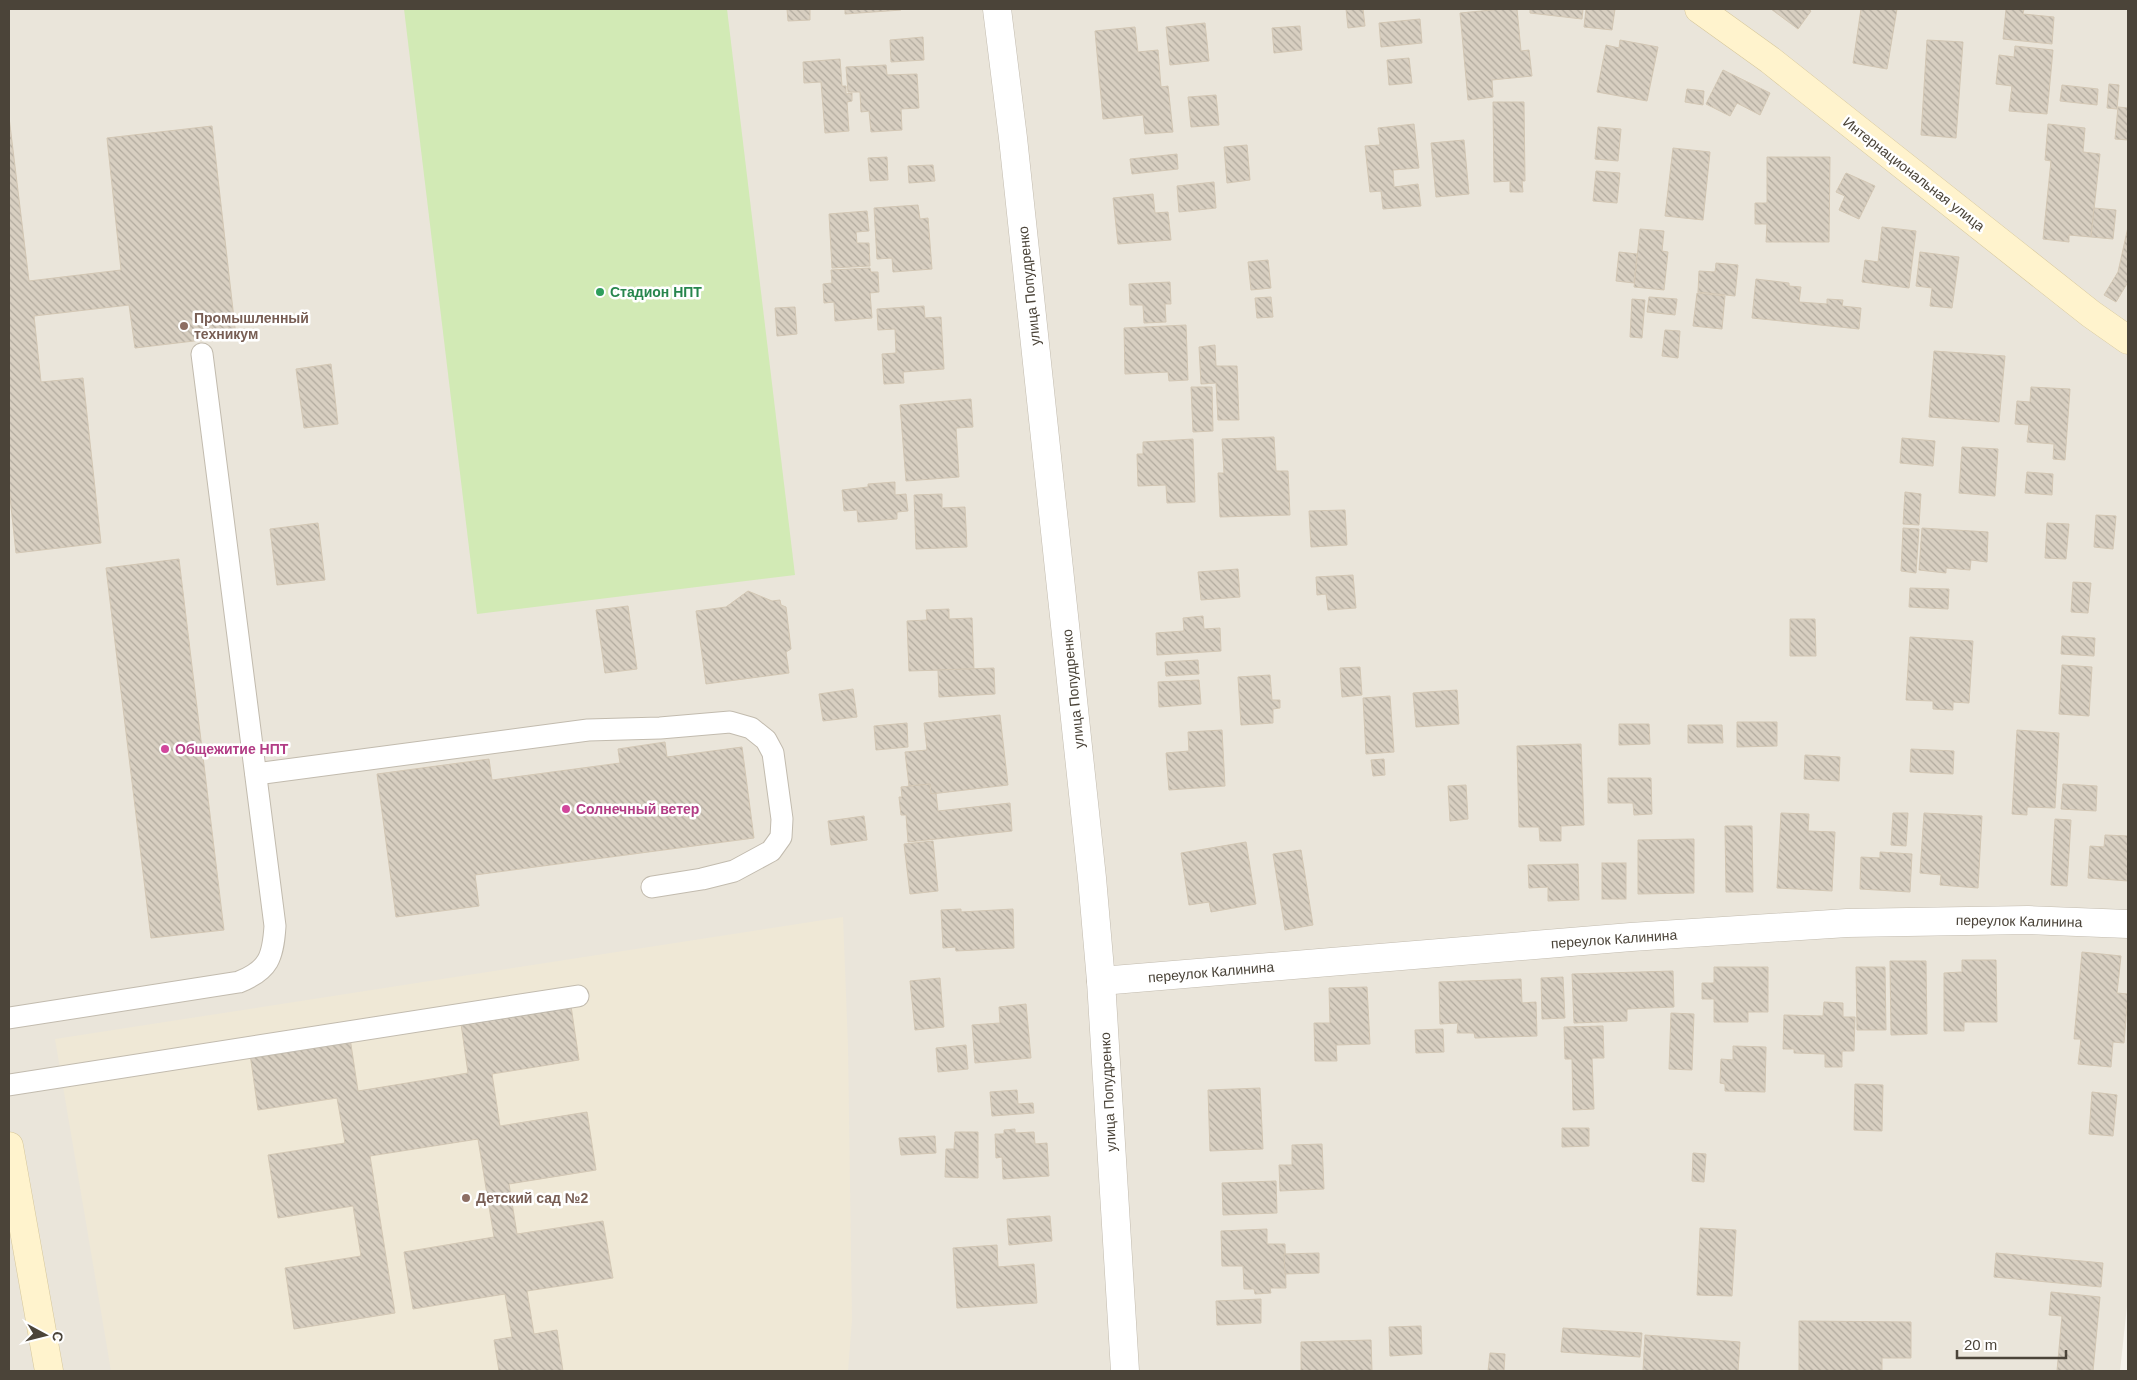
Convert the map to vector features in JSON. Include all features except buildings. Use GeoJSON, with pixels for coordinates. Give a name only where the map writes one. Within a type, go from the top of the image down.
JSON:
{"type":"FeatureCollection","features":[{"type":"Feature","properties":{"kind":"street","name":"улица Попудренко"},"geometry":{"type":"LineString","coordinates":[[998,9],[1081,768],[1101,981],[1125,1371]]}},
{"type":"Feature","properties":{"kind":"street","name":"Интернациональная улица"},"geometry":{"type":"LineString","coordinates":[[1699,9],[1770,60],[2091,314],[2128,340]]}},
{"type":"Feature","properties":{"kind":"street","name":"переулок Калинина"},"geometry":{"type":"LineString","coordinates":[[1101,981],[1621,938],[1847,923],[2028,920],[2128,924]]}},
{"type":"Feature","properties":{"kind":"street"},"geometry":{"type":"LineString","coordinates":[[9,1146],[49,1370]]}},
{"type":"Feature","properties":{"kind":"lane"},"geometry":{"type":"LineString","coordinates":[[9,1018],[239,982],[256,976],[267,963],[274,946],[275,926],[202,354]]}},
{"type":"Feature","properties":{"kind":"lane"},"geometry":{"type":"LineString","coordinates":[[256,774],[588,730],[660,728],[730,722],[751,728],[766,740],[773,753],[782,819],[781,837],[771,851],[734,871],[702,880],[652,887]]}},
{"type":"Feature","properties":{"kind":"lane"},"geometry":{"type":"LineString","coordinates":[[9,1085],[578,996]]}},
{"type":"Feature","properties":{"kind":"shaded area"},"geometry":{"type":"Polygon","coordinates":[[[9,9],[2128,9],[2128,1297],[2120,1371],[9,1371],[9,9]]]}},
{"type":"Feature","properties":{"kind":"shaded area","name":"Детский сад №2"},"geometry":{"type":"Polygon","coordinates":[[[843,917],[848,1046],[852,1320],[848,1371],[111,1371],[55,1039],[843,917]]]}},
{"type":"Feature","properties":{"kind":"green space","name":"Стадион НПТ"},"geometry":{"type":"Polygon","coordinates":[[[404,9],[727,9],[795,575],[477,614],[404,9]]]}},
{"type":"Feature","properties":{"kind":"place","name":"Стадион НПТ"},"geometry":{"type":"Point","coordinates":[600,292]}},
{"type":"Feature","properties":{"kind":"place","name":"Промышленный техникум"},"geometry":{"type":"Point","coordinates":[184,326]}},
{"type":"Feature","properties":{"kind":"place","name":"Общежитие НПТ"},"geometry":{"type":"Point","coordinates":[165,749]}},
{"type":"Feature","properties":{"kind":"place","name":"Солнечный ветер"},"geometry":{"type":"Point","coordinates":[566,809]}},
{"type":"Feature","properties":{"kind":"place","name":"Детский сад №2"},"geometry":{"type":"Point","coordinates":[466,1198]}}]}
